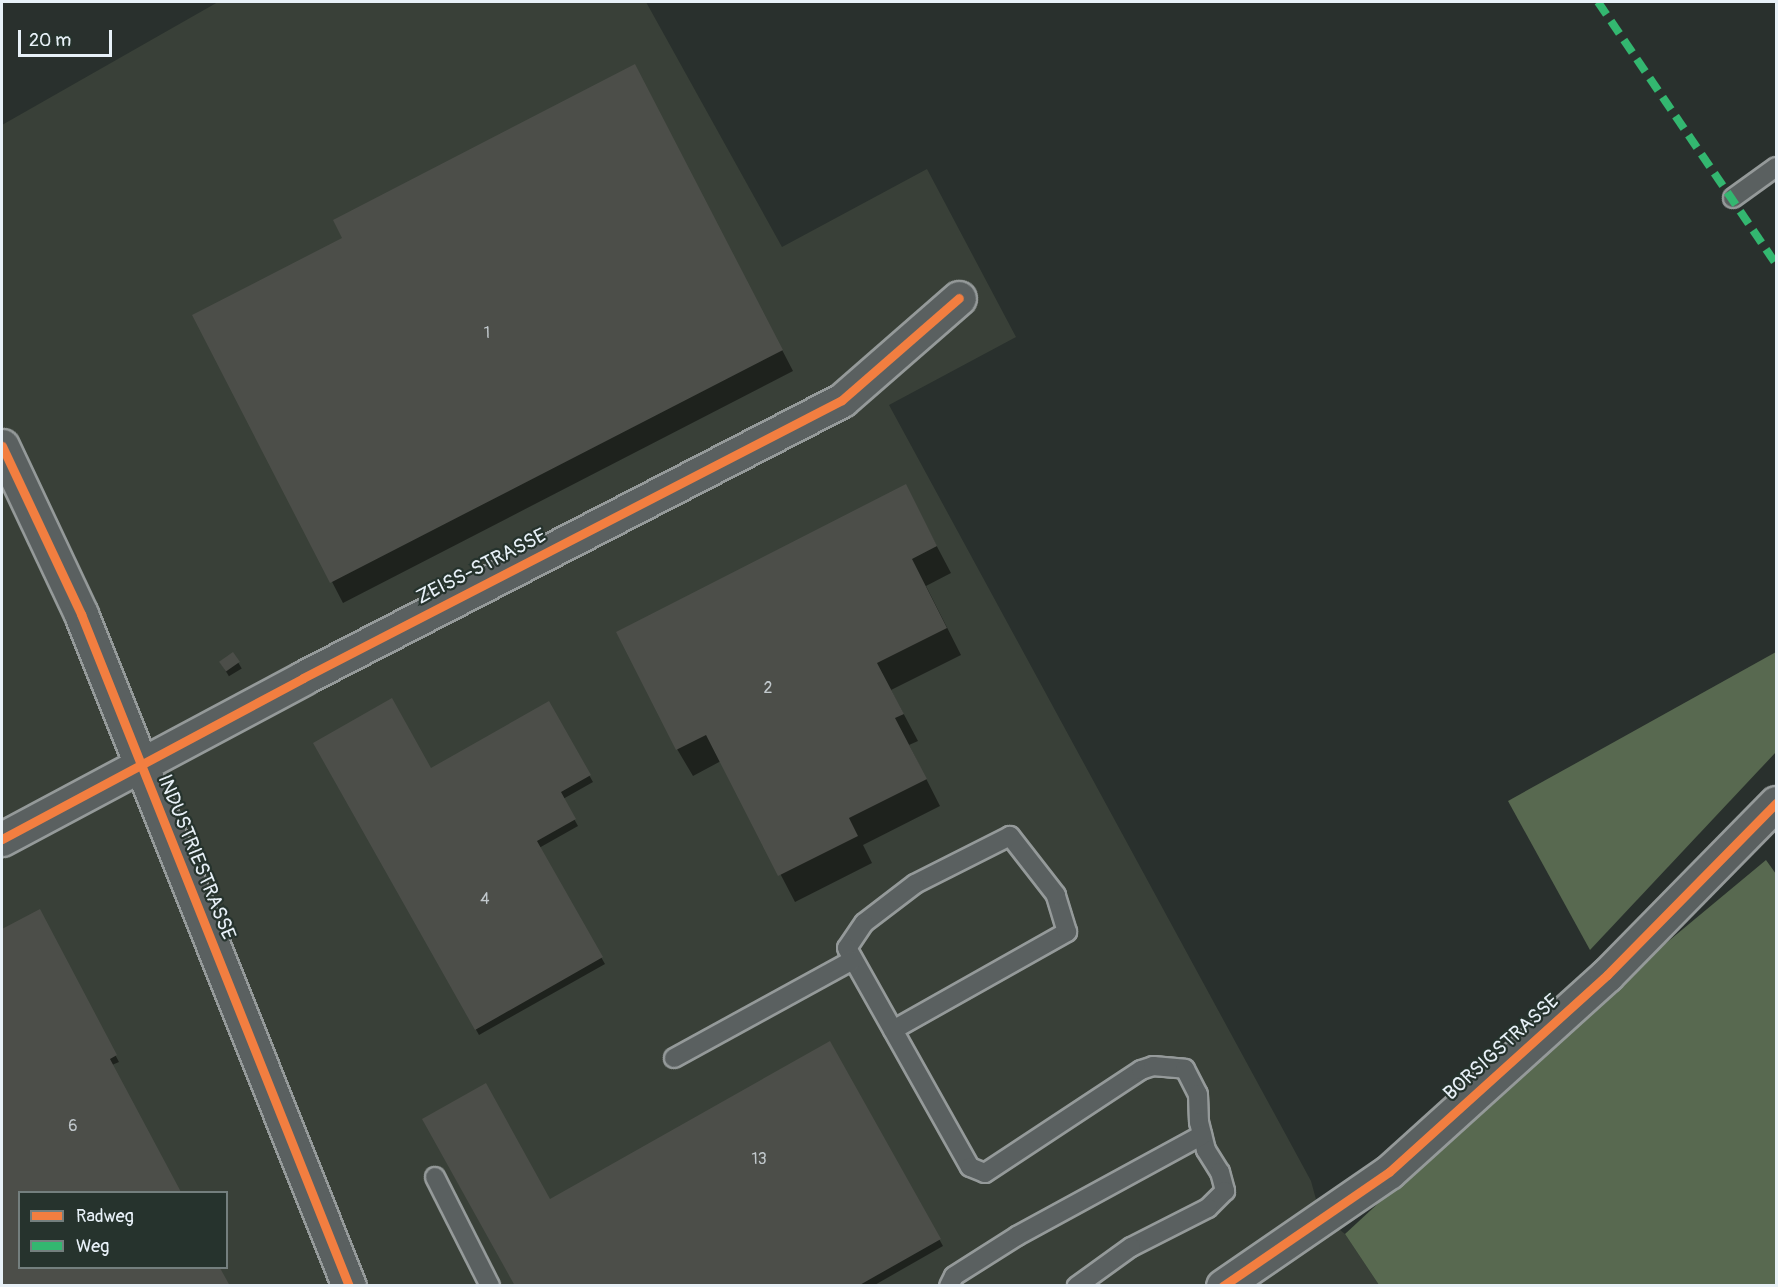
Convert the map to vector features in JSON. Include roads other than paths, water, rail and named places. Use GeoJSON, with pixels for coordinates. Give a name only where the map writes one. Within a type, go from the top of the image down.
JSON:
{"type":"FeatureCollection","features":[{"type":"Feature","properties":{"kind":"street","name":"ZEISS-STRASSE"},"geometry":{"type":"LineString","coordinates":[[2,839],[842,400],[959,298]]}},
{"type":"Feature","properties":{"kind":"street","name":"INDUSTRIESTRASSE"},"geometry":{"type":"LineString","coordinates":[[2,446],[81,614],[349,1286]]}},
{"type":"Feature","properties":{"kind":"street","name":"BORSIGSTRASSE"},"geometry":{"type":"LineString","coordinates":[[1223,1286],[1389,1172],[1607,975],[1776,803]]}},
{"type":"Feature","properties":{"kind":"lane"},"geometry":{"type":"LineString","coordinates":[[1733,198],[1776,167]]}},
{"type":"Feature","properties":{"kind":"lane"},"geometry":{"type":"LineString","coordinates":[[893,1030],[1067,932],[1056,895],[1010,836],[915,884],[864,923],[847,948],[969,1167],[985,1173],[1153,1066],[1185,1069],[1198,1094],[1202,1135],[1225,1191],[1208,1208],[1131,1247],[1077,1286]]}},
{"type":"Feature","properties":{"kind":"lane"},"geometry":{"type":"LineString","coordinates":[[674,1058],[853,960]]}},
{"type":"Feature","properties":{"kind":"lane"},"geometry":{"type":"LineString","coordinates":[[949,1286],[954,1276],[1017,1236],[1202,1135]]}},
{"type":"Feature","properties":{"kind":"lane"},"geometry":{"type":"LineString","coordinates":[[435,1177],[490,1286]]}}]}
